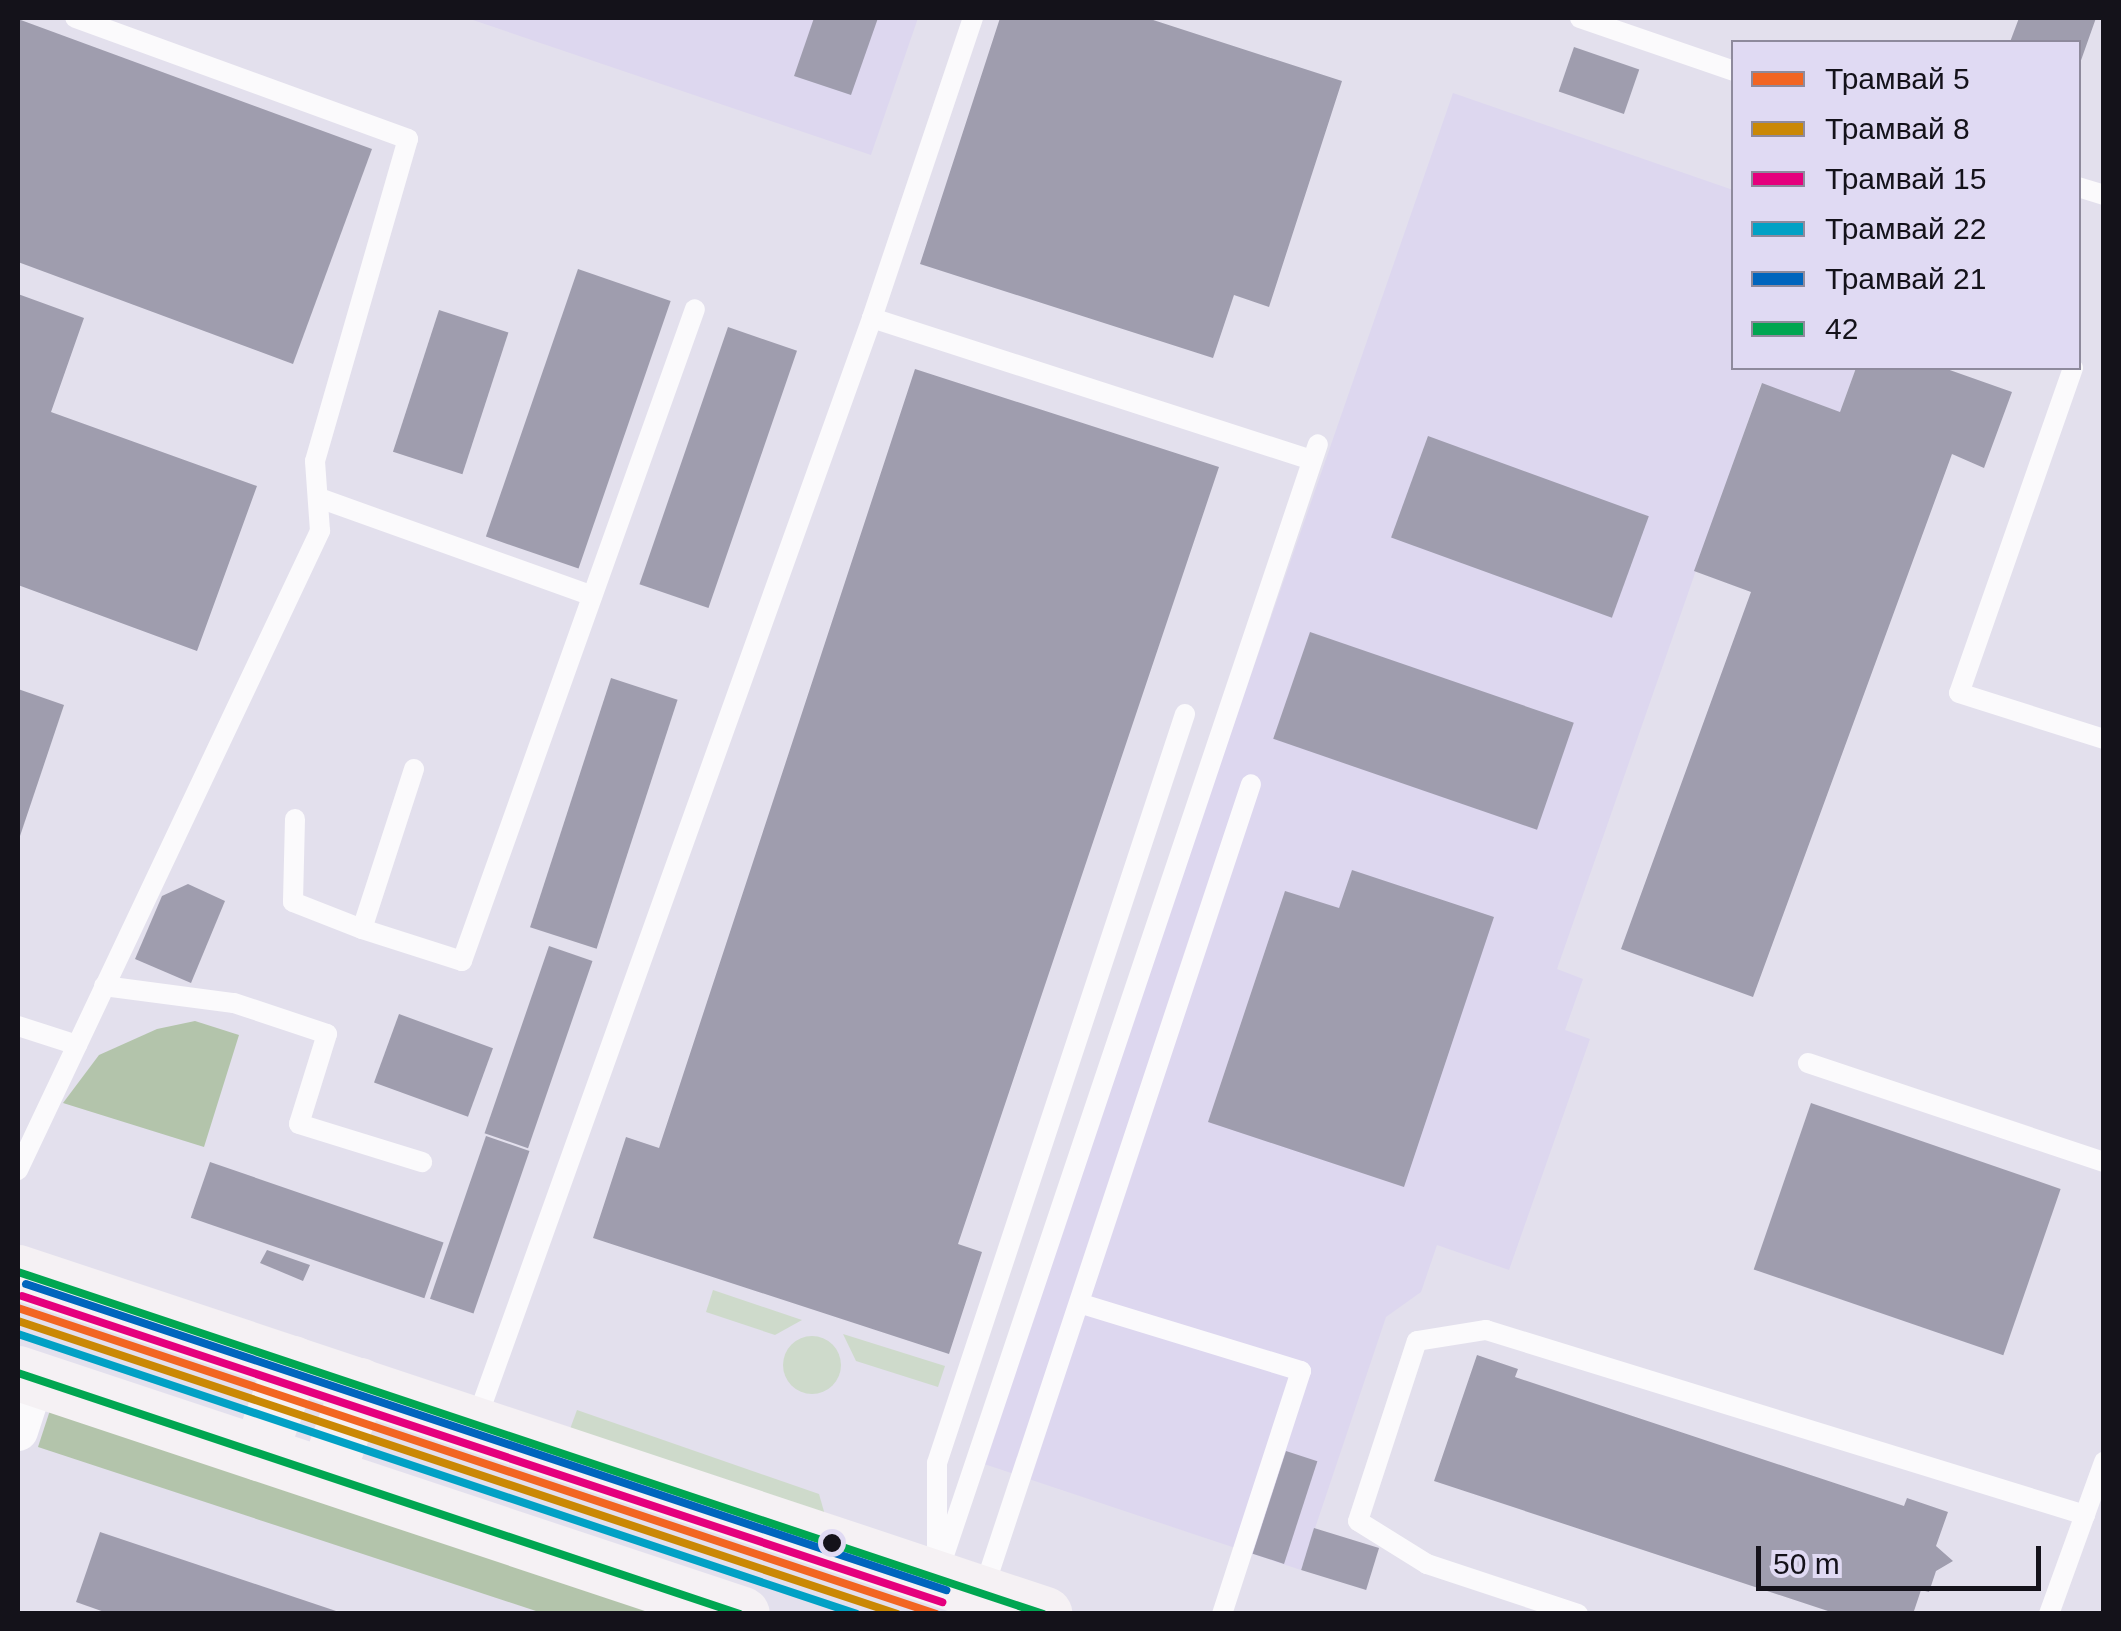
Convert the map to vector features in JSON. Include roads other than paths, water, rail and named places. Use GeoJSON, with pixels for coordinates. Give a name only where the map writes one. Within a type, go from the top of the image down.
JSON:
{"type":"FeatureCollection","features":[{"type":"Feature","properties":{"kind":"street"},"geometry":{"type":"LineString","coordinates":[[18,1272],[1045,1614]]}},
{"type":"Feature","properties":{"kind":"street"},"geometry":{"type":"LineString","coordinates":[[259,1453],[292,1363]]}},
{"type":"Feature","properties":{"kind":"street"},"geometry":{"type":"LineString","coordinates":[[18,1432],[26,1376],[732,1612]]}},
{"type":"Feature","properties":{"kind":"street"},"geometry":{"type":"LineString","coordinates":[[326,1475],[359,1385]]}},
{"type":"Feature","properties":{"kind":"lane"},"geometry":{"type":"LineString","coordinates":[[18,1170],[320,531],[315,460],[408,139],[75,18]]}},
{"type":"Feature","properties":{"kind":"lane"},"geometry":{"type":"LineString","coordinates":[[475,1424],[872,318],[973,18]]}},
{"type":"Feature","properties":{"kind":"lane"},"geometry":{"type":"LineString","coordinates":[[1580,18],[1731,70]]}},
{"type":"Feature","properties":{"kind":"lane"},"geometry":{"type":"LineString","coordinates":[[295,819],[293,902],[462,961],[696,309]]}},
{"type":"Feature","properties":{"kind":"lane"},"geometry":{"type":"LineString","coordinates":[[872,318],[1315,452],[959,1585]]}},
{"type":"Feature","properties":{"kind":"lane"},"geometry":{"type":"LineString","coordinates":[[2072,370],[1959,693],[2104,739]]}},
{"type":"Feature","properties":{"kind":"lane"},"geometry":{"type":"LineString","coordinates":[[318,498],[592,596]]}},
{"type":"Feature","properties":{"kind":"lane"},"geometry":{"type":"LineString","coordinates":[[959,1585],[936,1463],[1185,714]]}},
{"type":"Feature","properties":{"kind":"lane"},"geometry":{"type":"LineString","coordinates":[[362,929],[414,769]]}},
{"type":"Feature","properties":{"kind":"lane"},"geometry":{"type":"LineString","coordinates":[[959,1585],[1082,1304],[1251,784]]}},
{"type":"Feature","properties":{"kind":"lane"},"geometry":{"type":"LineString","coordinates":[[104,986],[234,1003],[326,1034],[300,1124],[422,1162]]}},
{"type":"Feature","properties":{"kind":"lane"},"geometry":{"type":"LineString","coordinates":[[18,1026],[77,1045]]}},
{"type":"Feature","properties":{"kind":"lane"},"geometry":{"type":"LineString","coordinates":[[1808,1063],[2104,1162]]}},
{"type":"Feature","properties":{"kind":"lane"},"geometry":{"type":"LineString","coordinates":[[1082,1304],[1301,1371],[1222,1614]]}},
{"type":"Feature","properties":{"kind":"lane"},"geometry":{"type":"LineString","coordinates":[[1578,1614],[1427,1564],[1358,1521],[1417,1341],[1486,1330],[2085,1515]]}},
{"type":"Feature","properties":{"kind":"lane"},"geometry":{"type":"LineString","coordinates":[[2049,1614],[2104,1462]]}},
{"type":"Feature","properties":{"kind":"tram line","name":"21"},"geometry":{"type":"LineString","coordinates":[[26,1284],[946,1590]]}},
{"type":"Feature","properties":{"kind":"tram line","name":"15"},"geometry":{"type":"LineString","coordinates":[[22,1296],[942,1602]]}},
{"type":"Feature","properties":{"kind":"tram line","name":"5"},"geometry":{"type":"LineString","coordinates":[[18,1308],[936,1614]]}},
{"type":"Feature","properties":{"kind":"tram line","name":"8"},"geometry":{"type":"LineString","coordinates":[[18,1321],[897,1614]]}},
{"type":"Feature","properties":{"kind":"tram line","name":"22"},"geometry":{"type":"LineString","coordinates":[[18,1334],[857,1614]]}}]}
